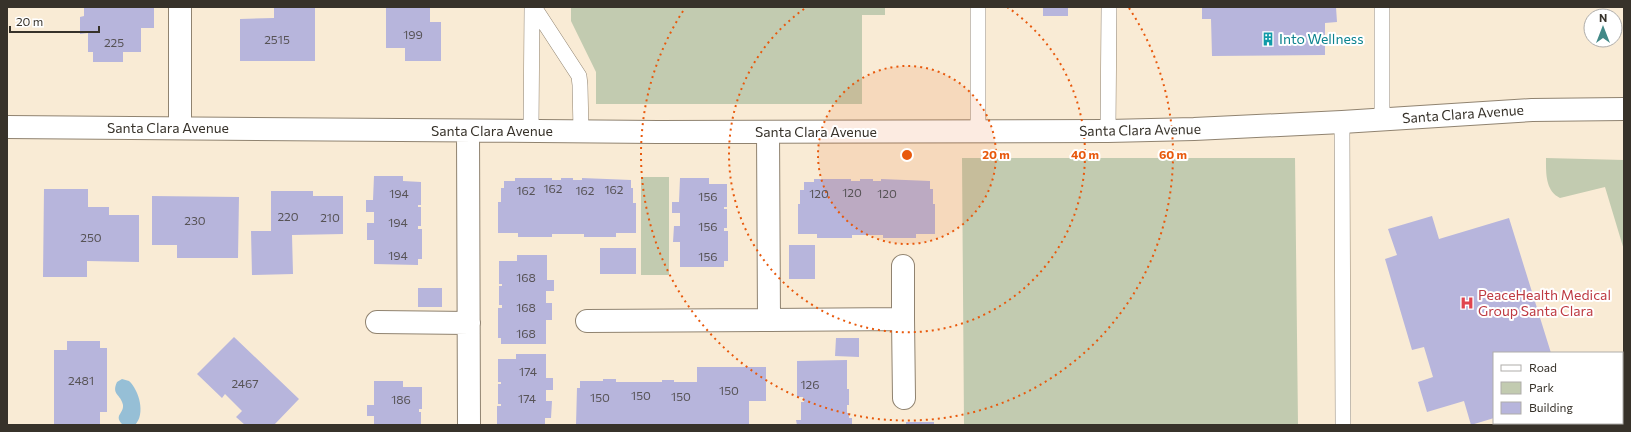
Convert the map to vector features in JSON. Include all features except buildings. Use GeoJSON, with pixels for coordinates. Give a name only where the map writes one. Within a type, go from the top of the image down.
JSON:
{"type":"FeatureCollection","features":[{"type":"Feature","properties":{"kind":"street"},"geometry":{"type":"LineString","coordinates":[[180,7],[180,128]]}},
{"type":"Feature","properties":{"kind":"street","name":"Santa Clara Avenue"},"geometry":{"type":"LineString","coordinates":[[7,127],[468,131],[1108,131],[1194,129],[1342,122],[1532,110],[1624,109]]}},
{"type":"Feature","properties":{"kind":"street"},"geometry":{"type":"LineString","coordinates":[[468,131],[469,425]]}},
{"type":"Feature","properties":{"kind":"street"},"geometry":{"type":"LineString","coordinates":[[768,132],[769,320]]}},
{"type":"Feature","properties":{"kind":"street"},"geometry":{"type":"LineString","coordinates":[[903,266],[904,398]]}},
{"type":"Feature","properties":{"kind":"street"},"geometry":{"type":"LineString","coordinates":[[587,321],[903,319]]}},
{"type":"Feature","properties":{"kind":"street"},"geometry":{"type":"LineString","coordinates":[[377,322],[469,323]]}},
{"type":"Feature","properties":{"kind":"lane"},"geometry":{"type":"LineString","coordinates":[[531,131],[533,7]]}},
{"type":"Feature","properties":{"kind":"lane"},"geometry":{"type":"LineString","coordinates":[[533,7],[579,76],[581,131]]}},
{"type":"Feature","properties":{"kind":"lane"},"geometry":{"type":"LineString","coordinates":[[978,7],[978,131]]}},
{"type":"Feature","properties":{"kind":"lane"},"geometry":{"type":"LineString","coordinates":[[1108,131],[1109,7]]}},
{"type":"Feature","properties":{"kind":"lane"},"geometry":{"type":"LineString","coordinates":[[1382,7],[1382,119]]}},
{"type":"Feature","properties":{"kind":"lane"},"geometry":{"type":"LineString","coordinates":[[1342,122],[1343,425]]}},
{"type":"Feature","properties":{"kind":"green space"},"geometry":{"type":"Polygon","coordinates":[[[571,7],[885,7],[885,15],[862,15],[862,104],[596,104],[596,72],[571,21],[571,7]]]}},
{"type":"Feature","properties":{"kind":"green space"},"geometry":{"type":"Polygon","coordinates":[[[962,158],[1295,158],[1298,425],[964,425],[962,158]]]}},
{"type":"Feature","properties":{"kind":"green space"},"geometry":{"type":"Polygon","coordinates":[[[1546,158],[1624,160],[1624,250],[1605,187],[1560,198],[1551,191],[1547,181],[1546,158]]]}},
{"type":"Feature","properties":{"kind":"green space"},"geometry":{"type":"Polygon","coordinates":[[[641,177],[669,177],[669,275],[641,275],[641,177]]]}},
{"type":"Feature","properties":{"kind":"water"},"geometry":{"type":"Polygon","coordinates":[[[122,379],[129,381],[133,385],[140,402],[140,415],[135,425],[123,425],[119,419],[123,405],[115,390],[115,386],[117,382],[122,379]]]}},
{"type":"Feature","properties":{"kind":"place","name":"Into Wellness"},"geometry":{"type":"Point","coordinates":[1268,39]}},
{"type":"Feature","properties":{"kind":"place","name":"PeaceHealth Medical Group Santa Clara"},"geometry":{"type":"Point","coordinates":[1467,303]}}]}
